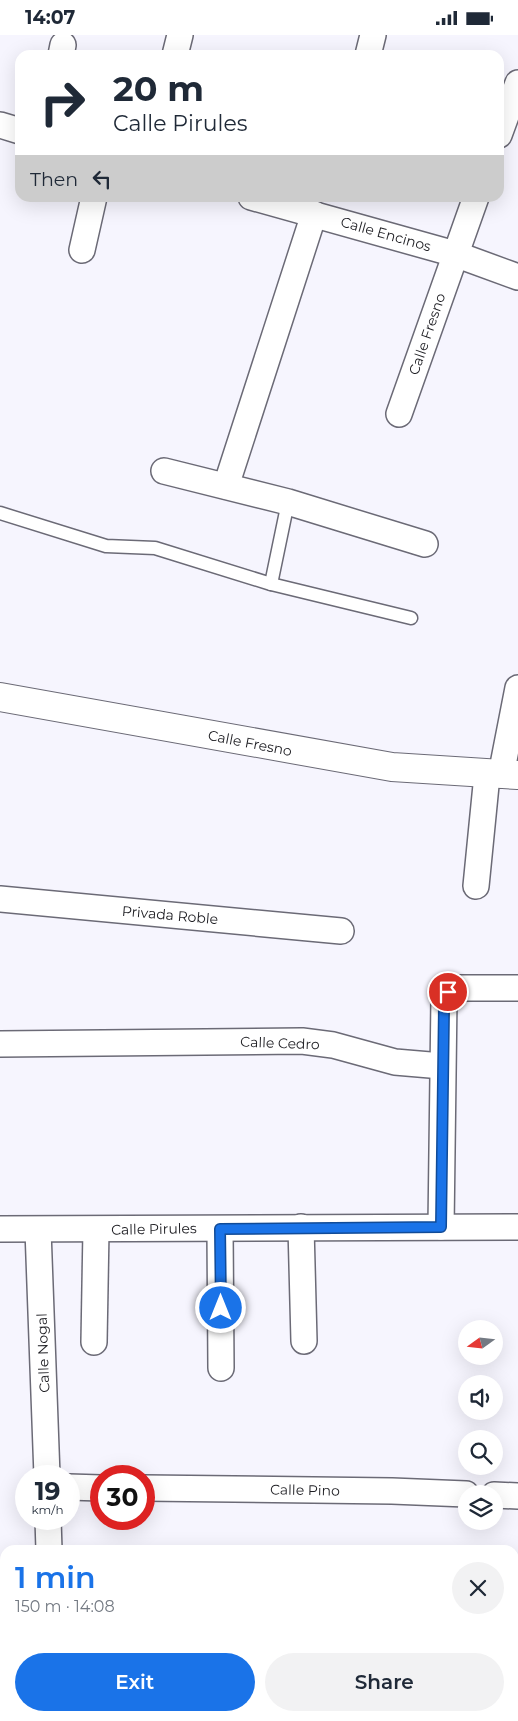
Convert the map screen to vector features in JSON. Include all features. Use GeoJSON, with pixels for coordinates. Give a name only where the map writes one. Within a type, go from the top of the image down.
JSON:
{"type":"FeatureCollection","features":[{"type":"Feature","properties":{"kind":"street"},"geometry":{"type":"LineString","coordinates":[[176,50],[180,35]]}},
{"type":"Feature","properties":{"kind":"street"},"geometry":{"type":"LineString","coordinates":[[369,50],[373,35]]}},
{"type":"Feature","properties":{"kind":"street"},"geometry":{"type":"LineString","coordinates":[[504,122],[517,89]]}},
{"type":"Feature","properties":{"kind":"street"},"geometry":{"type":"LineString","coordinates":[[0,125],[15,130]]}},
{"type":"Feature","properties":{"kind":"street"},"geometry":{"type":"LineString","coordinates":[[82,250],[93,202]]}},
{"type":"Feature","properties":{"kind":"street","name":"Calle Encinos"},"geometry":{"type":"LineString","coordinates":[[280,202],[327,210],[518,277]]}},
{"type":"Feature","properties":{"kind":"street","name":"Calle Fresno"},"geometry":{"type":"LineString","coordinates":[[398,414],[474,202]]}},
{"type":"Feature","properties":{"kind":"street"},"geometry":{"type":"LineString","coordinates":[[226,486],[327,210]]}},
{"type":"Feature","properties":{"kind":"street"},"geometry":{"type":"LineString","coordinates":[[164,471],[288,503],[425,544]]}},
{"type":"Feature","properties":{"kind":"street"},"geometry":{"type":"LineString","coordinates":[[476,886],[502,775],[518,688]]}},
{"type":"Feature","properties":{"kind":"street","name":"Calle Fresno"},"geometry":{"type":"LineString","coordinates":[[0,697],[334,758],[392,767],[502,775]]}},
{"type":"Feature","properties":{"kind":"street","name":"Privada Roble"},"geometry":{"type":"LineString","coordinates":[[0,899],[341,931]]}},
{"type":"Feature","properties":{"kind":"street"},"geometry":{"type":"LineString","coordinates":[[441,1227],[444,998],[448,992],[465,987],[518,988]]}},
{"type":"Feature","properties":{"kind":"street","name":"Calle Cedro"},"geometry":{"type":"LineString","coordinates":[[0,1044],[302,1041],[333,1045],[395,1062],[442,1066]]}},
{"type":"Feature","properties":{"kind":"street"},"geometry":{"type":"LineString","coordinates":[[301,1227],[304,1341]]}},
{"type":"Feature","properties":{"kind":"street","name":"Calle Pirules"},"geometry":{"type":"LineString","coordinates":[[0,1229],[518,1227]]}},
{"type":"Feature","properties":{"kind":"street"},"geometry":{"type":"LineString","coordinates":[[220,1229],[221,1368]]}},
{"type":"Feature","properties":{"kind":"street","name":"Calle Nogal"},"geometry":{"type":"LineString","coordinates":[[38,1230],[47,1465]]}},
{"type":"Feature","properties":{"kind":"street"},"geometry":{"type":"LineString","coordinates":[[94,1343],[96,1230]]}},
{"type":"Feature","properties":{"kind":"street","name":"Calle Pino"},"geometry":{"type":"LineString","coordinates":[[155,1488],[458,1494]]}},
{"type":"Feature","properties":{"kind":"street"},"geometry":{"type":"LineString","coordinates":[[503,1495],[518,1496]]}},
{"type":"Feature","properties":{"kind":"street"},"geometry":{"type":"LineString","coordinates":[[48,1530],[49,1545]]}},
{"type":"Feature","properties":{"kind":"lane"},"geometry":{"type":"LineString","coordinates":[[271,584],[288,503]]}},
{"type":"Feature","properties":{"kind":"lane"},"geometry":{"type":"LineString","coordinates":[[0,513],[106,546],[155,548],[271,584],[411,618]]}},
{"type":"Feature","properties":{"kind":"route"},"geometry":{"type":"LineString","coordinates":[[221,1308],[220,1229],[441,1227],[444,998],[448,992]]}}]}
